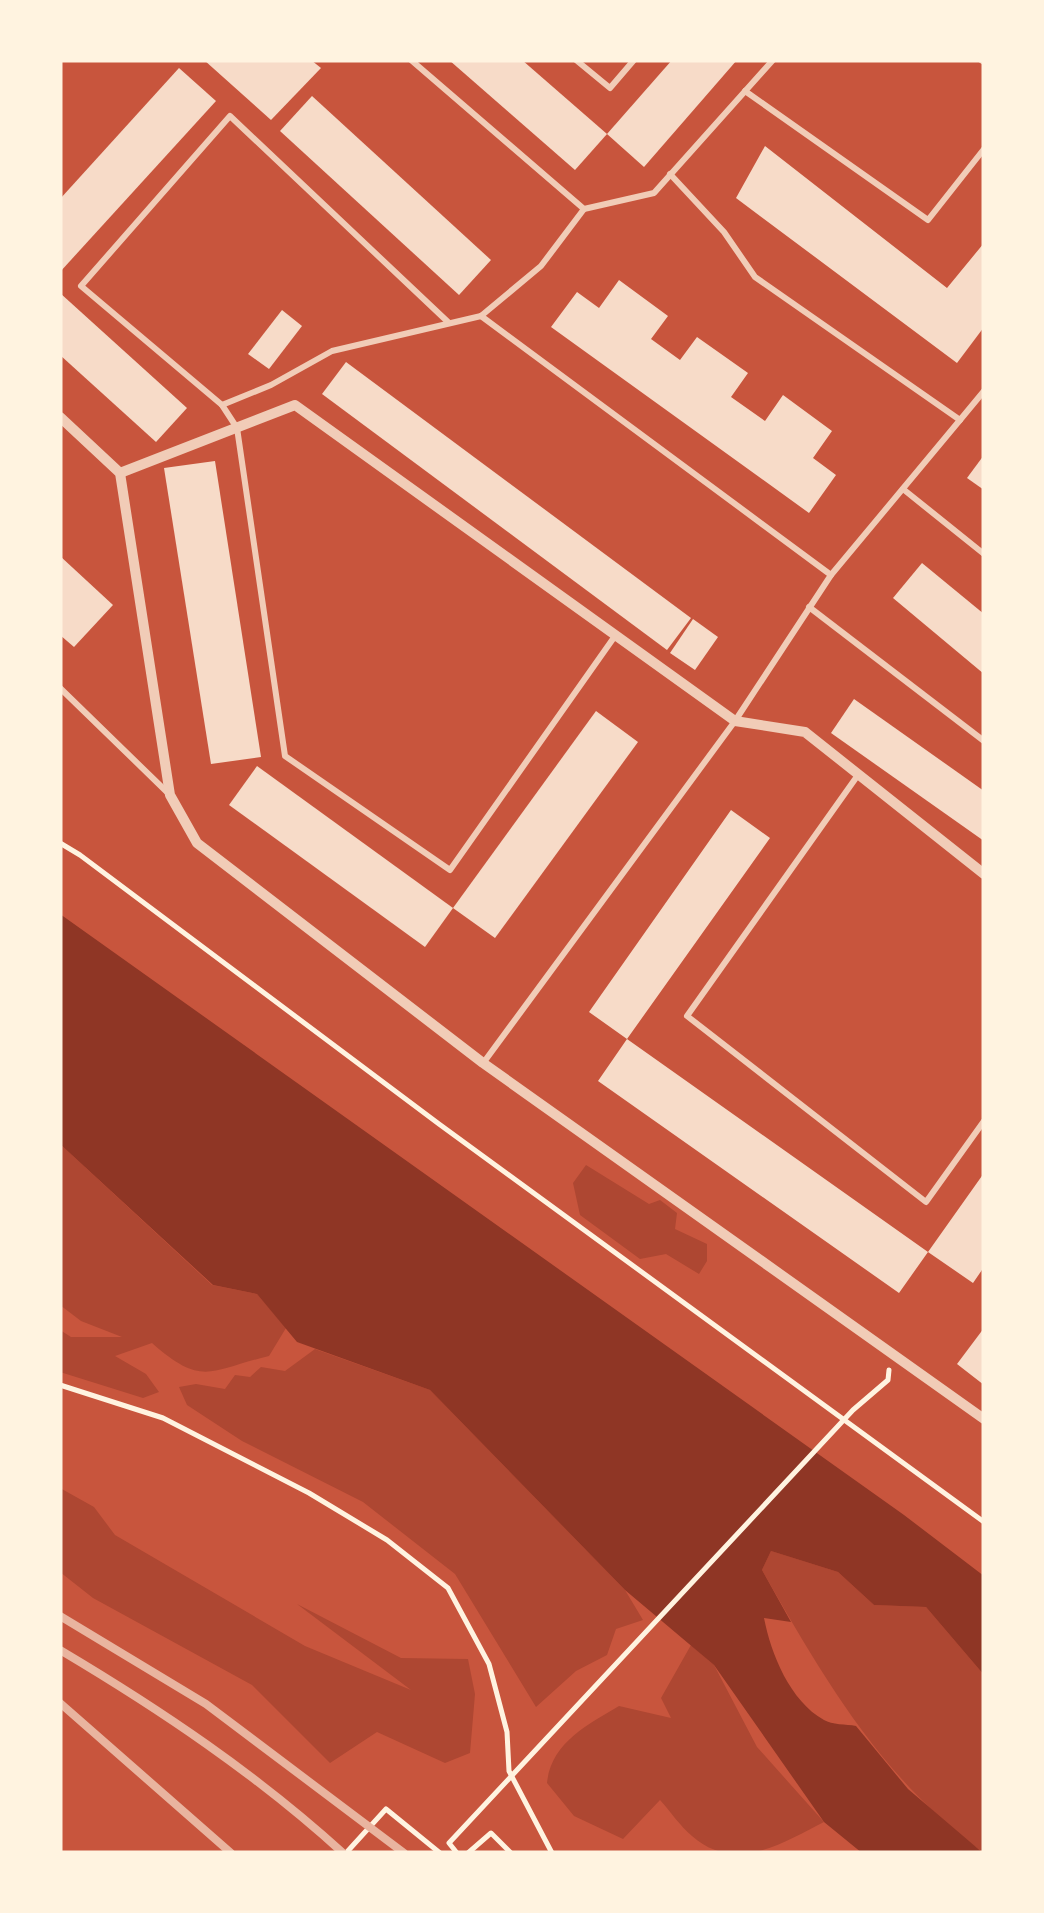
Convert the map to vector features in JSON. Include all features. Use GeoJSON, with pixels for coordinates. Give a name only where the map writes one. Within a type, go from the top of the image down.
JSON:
{"type":"FeatureCollection","features":[{"type":"Feature","properties":{"kind":"street"},"geometry":{"type":"LineString","coordinates":[[120,473],[295,406],[734,720],[805,732],[984,874]]}},
{"type":"Feature","properties":{"kind":"street"},"geometry":{"type":"LineString","coordinates":[[60,417],[120,473],[170,795],[198,843],[483,1063],[984,1420]]}},
{"type":"Feature","properties":{"kind":"lane"},"geometry":{"type":"LineString","coordinates":[[412,60],[584,209]]}},
{"type":"Feature","properties":{"kind":"lane"},"geometry":{"type":"LineString","coordinates":[[576,60],[610,88],[634,60]]}},
{"type":"Feature","properties":{"kind":"lane"},"geometry":{"type":"LineString","coordinates":[[222,405],[271,384],[332,350],[482,316],[541,266],[584,209],[654,193],[773,60]]}},
{"type":"Feature","properties":{"kind":"lane"},"geometry":{"type":"LineString","coordinates":[[745,91],[928,220],[984,148]]}},
{"type":"Feature","properties":{"kind":"lane"},"geometry":{"type":"LineString","coordinates":[[448,322],[230,116],[80,286],[222,405],[237,428],[286,756],[450,870],[615,636]]}},
{"type":"Feature","properties":{"kind":"lane"},"geometry":{"type":"LineString","coordinates":[[670,174],[724,232],[755,277],[960,420]]}},
{"type":"Feature","properties":{"kind":"lane"},"geometry":{"type":"LineString","coordinates":[[482,316],[831,575]]}},
{"type":"Feature","properties":{"kind":"lane"},"geometry":{"type":"LineString","coordinates":[[483,1063],[734,720],[831,575],[984,391]]}},
{"type":"Feature","properties":{"kind":"lane"},"geometry":{"type":"LineString","coordinates":[[902,489],[984,554]]}},
{"type":"Feature","properties":{"kind":"lane"},"geometry":{"type":"LineString","coordinates":[[810,607],[984,741]]}},
{"type":"Feature","properties":{"kind":"lane"},"geometry":{"type":"LineString","coordinates":[[60,688],[170,795]]}},
{"type":"Feature","properties":{"kind":"lane"},"geometry":{"type":"LineString","coordinates":[[859,774],[688,1016],[926,1202],[984,1121]]}},
{"type":"Feature","properties":{"kind":"path"},"geometry":{"type":"LineString","coordinates":[[60,844],[984,1522]]}},
{"type":"Feature","properties":{"kind":"path"},"geometry":{"type":"LineString","coordinates":[[457,1853],[448,1844],[854,1410],[888,1380]]}},
{"type":"Feature","properties":{"kind":"path"},"geometry":{"type":"LineString","coordinates":[[60,1385],[163,1418],[309,1494],[387,1540],[448,1588],[489,1664],[507,1732],[509,1770],[548,1852]]}},
{"type":"Feature","properties":{"kind":"path"},"geometry":{"type":"LineString","coordinates":[[346,1853],[386,1809],[440,1853]]}},
{"type":"Feature","properties":{"kind":"path"},"geometry":{"type":"LineString","coordinates":[[468,1853],[492,1833],[511,1853]]}},
{"type":"Feature","properties":{"kind":"shaded area"},"geometry":{"type":"Polygon","coordinates":[[[60,914],[984,1576],[984,1675],[926,1607],[874,1605],[838,1572],[771,1551],[762,1570],[791,1622],[764,1618],[777,1661],[801,1701],[827,1722],[856,1726],[908,1789],[983,1853],[862,1853],[824,1822],[714,1665],[625,1590],[430,1390],[297,1342],[257,1294],[213,1285],[60,1144],[60,914]]]}},
{"type":"Feature","properties":{"kind":"shaded area"},"geometry":{"type":"Polygon","coordinates":[[[60,1144],[212,1285],[257,1294],[286,1328],[269,1356],[208,1372],[184,1366],[152,1343],[115,1356],[146,1374],[159,1392],[143,1398],[60,1372],[60,1330],[71,1337],[122,1337],[81,1321],[60,1305],[60,1144]]]}},
{"type":"Feature","properties":{"kind":"shaded area"},"geometry":{"type":"Polygon","coordinates":[[[586,1165],[649,1204],[660,1200],[677,1213],[675,1229],[707,1244],[707,1261],[699,1274],[666,1254],[640,1259],[580,1215],[573,1183],[586,1165]]]}},
{"type":"Feature","properties":{"kind":"shaded area"},"geometry":{"type":"Polygon","coordinates":[[[315,1349],[430,1390],[625,1590],[643,1620],[616,1629],[607,1655],[576,1671],[536,1707],[455,1574],[363,1502],[242,1441],[187,1405],[179,1387],[196,1384],[225,1389],[235,1375],[250,1377],[261,1367],[285,1371],[315,1349]]]}},
{"type":"Feature","properties":{"kind":"shaded area"},"geometry":{"type":"Polygon","coordinates":[[[60,1488],[94,1507],[115,1535],[305,1646],[411,1690],[297,1604],[401,1658],[468,1659],[475,1694],[470,1753],[445,1763],[377,1732],[330,1763],[252,1685],[93,1598],[60,1572],[60,1488]]]}},
{"type":"Feature","properties":{"kind":"shaded area"},"geometry":{"type":"Polygon","coordinates":[[[771,1551],[838,1572],[874,1605],[926,1607],[984,1675],[984,1853],[915,1793],[858,1724],[762,1570],[771,1551]]]}},
{"type":"Feature","properties":{"kind":"shaded area"},"geometry":{"type":"Polygon","coordinates":[[[691,1645],[714,1665],[757,1747],[824,1822],[776,1846],[742,1854],[725,1853],[692,1836],[660,1800],[623,1839],[574,1816],[547,1783],[563,1746],[583,1728],[619,1706],[671,1718],[661,1698],[691,1645]]]}},
{"type":"Feature","properties":{"kind":"building"},"geometry":{"type":"Polygon","coordinates":[[[204,60],[311,60],[321,68],[271,120],[204,60]]]}},
{"type":"Feature","properties":{"kind":"building"},"geometry":{"type":"Polygon","coordinates":[[[449,60],[522,60],[607,134],[575,170],[449,60]]]}},
{"type":"Feature","properties":{"kind":"building"},"geometry":{"type":"Polygon","coordinates":[[[672,60],[737,60],[644,167],[607,134],[672,60]]]}},
{"type":"Feature","properties":{"kind":"building"},"geometry":{"type":"Polygon","coordinates":[[[179,68],[216,101],[60,272],[60,199],[179,68]]]}},
{"type":"Feature","properties":{"kind":"building"},"geometry":{"type":"Polygon","coordinates":[[[312,96],[491,260],[459,295],[280,131],[312,96]]]}},
{"type":"Feature","properties":{"kind":"building"},"geometry":{"type":"Polygon","coordinates":[[[765,146],[947,288],[984,243],[984,327],[957,363],[736,198],[765,146]]]}},
{"type":"Feature","properties":{"kind":"building"},"geometry":{"type":"Polygon","coordinates":[[[619,280],[668,316],[651,339],[680,360],[697,337],[748,373],[731,397],[765,421],[783,395],[832,431],[813,458],[836,475],[809,513],[551,327],[577,292],[599,308],[619,280]]]}},
{"type":"Feature","properties":{"kind":"building"},"geometry":{"type":"Polygon","coordinates":[[[60,293],[187,408],[156,442],[60,355],[60,293]]]}},
{"type":"Feature","properties":{"kind":"building"},"geometry":{"type":"Polygon","coordinates":[[[282,310],[302,326],[269,369],[248,354],[282,310]]]}},
{"type":"Feature","properties":{"kind":"building"},"geometry":{"type":"Polygon","coordinates":[[[346,362],[691,618],[667,650],[322,394],[346,362]]]}},
{"type":"Feature","properties":{"kind":"building"},"geometry":{"type":"Polygon","coordinates":[[[984,455],[984,490],[967,478],[984,455]]]}},
{"type":"Feature","properties":{"kind":"building"},"geometry":{"type":"Polygon","coordinates":[[[215,461],[261,757],[211,764],[164,468],[215,461]]]}},
{"type":"Feature","properties":{"kind":"building"},"geometry":{"type":"Polygon","coordinates":[[[60,556],[113,605],[74,647],[60,635],[60,556]]]}},
{"type":"Feature","properties":{"kind":"building"},"geometry":{"type":"Polygon","coordinates":[[[922,563],[984,614],[984,674],[893,598],[922,563]]]}},
{"type":"Feature","properties":{"kind":"building"},"geometry":{"type":"Polygon","coordinates":[[[693,619],[718,637],[695,670],[670,653],[693,619]]]}},
{"type":"Feature","properties":{"kind":"building"},"geometry":{"type":"Polygon","coordinates":[[[854,699],[984,791],[984,841],[831,733],[854,699]]]}},
{"type":"Feature","properties":{"kind":"building"},"geometry":{"type":"Polygon","coordinates":[[[596,711],[638,742],[495,938],[453,908],[596,711]]]}},
{"type":"Feature","properties":{"kind":"building"},"geometry":{"type":"Polygon","coordinates":[[[257,766],[453,908],[425,947],[229,805],[257,766]]]}},
{"type":"Feature","properties":{"kind":"building"},"geometry":{"type":"Polygon","coordinates":[[[731,810],[770,838],[627,1039],[589,1012],[731,810]]]}},
{"type":"Feature","properties":{"kind":"building"},"geometry":{"type":"Polygon","coordinates":[[[627,1039],[928,1252],[899,1293],[598,1081],[627,1039]]]}},
{"type":"Feature","properties":{"kind":"building"},"geometry":{"type":"Polygon","coordinates":[[[984,1173],[984,1267],[973,1283],[928,1252],[984,1173]]]}},
{"type":"Feature","properties":{"kind":"building"},"geometry":{"type":"Polygon","coordinates":[[[984,1328],[984,1385],[957,1364],[984,1328]]]}},
{"type":"Feature","properties":{"kind":"railway"},"geometry":{"type":"LineString","coordinates":[[60,1616],[206,1704],[404,1853]]}},
{"type":"Feature","properties":{"kind":"railway"},"geometry":{"type":"LineString","coordinates":[[60,1650],[207,1744],[343,1853]]}},
{"type":"Feature","properties":{"kind":"railway"},"geometry":{"type":"LineString","coordinates":[[60,1703],[231,1853]]}}]}
